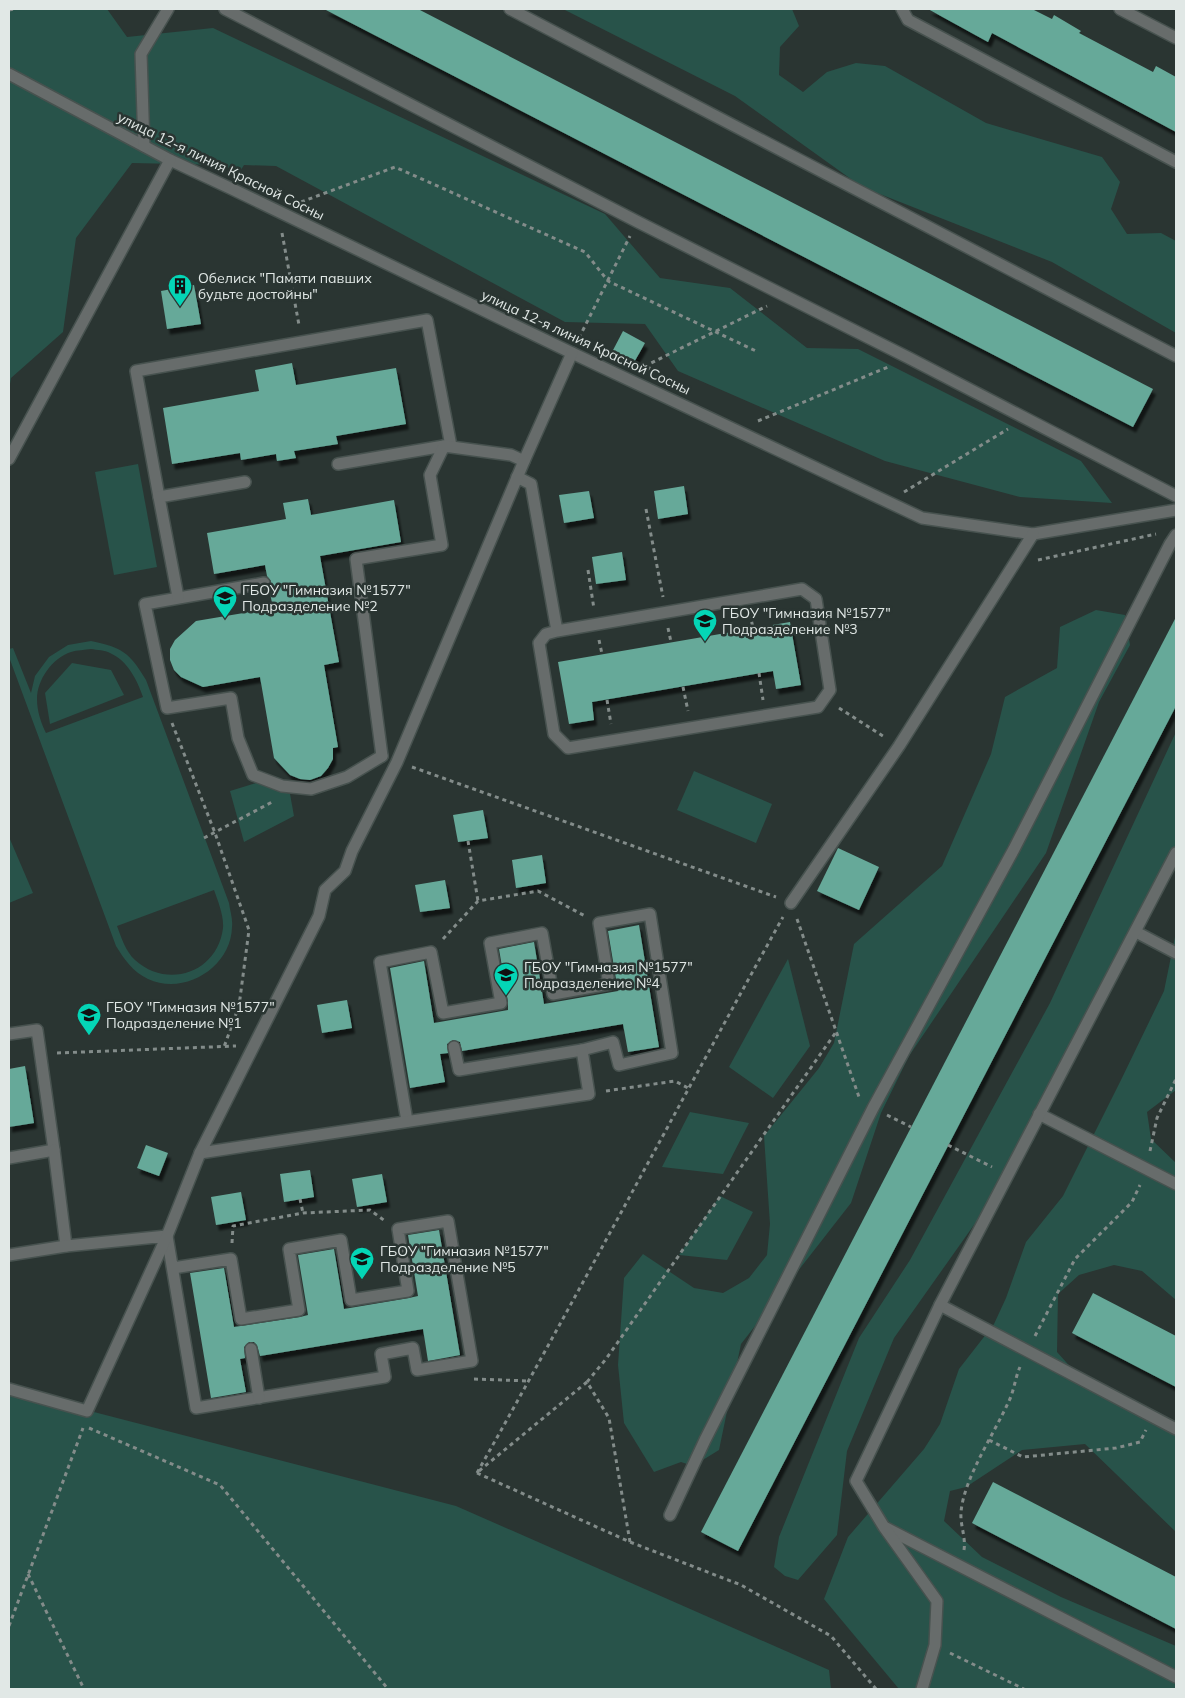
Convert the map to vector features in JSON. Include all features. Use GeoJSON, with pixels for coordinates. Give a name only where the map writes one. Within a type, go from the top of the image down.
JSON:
{"type":"FeatureCollection","features":[{"type":"Feature","properties":{"kind":"lane"},"geometry":{"type":"LineString","coordinates":[[144,146],[141,54],[168,9]]}},
{"type":"Feature","properties":{"kind":"lane"},"geometry":{"type":"LineString","coordinates":[[225,9],[1176,496]]}},
{"type":"Feature","properties":{"kind":"lane"},"geometry":{"type":"LineString","coordinates":[[510,9],[1176,356]]}},
{"type":"Feature","properties":{"kind":"lane"},"geometry":{"type":"LineString","coordinates":[[902,9],[908,20],[1176,162]]}},
{"type":"Feature","properties":{"kind":"lane"},"geometry":{"type":"LineString","coordinates":[[1120,9],[1176,38]]}},
{"type":"Feature","properties":{"kind":"lane","name":"улица 12-я линия Красной Сосны"},"geometry":{"type":"LineString","coordinates":[[9,74],[170,160],[922,518],[1033,534],[1176,510]]}},
{"type":"Feature","properties":{"kind":"lane"},"geometry":{"type":"LineString","coordinates":[[9,459],[170,160]]}},
{"type":"Feature","properties":{"kind":"lane"},"geometry":{"type":"LineString","coordinates":[[178,597],[136,371],[427,320],[447,446],[430,475],[442,545],[356,559],[382,756]]}},
{"type":"Feature","properties":{"kind":"lane"},"geometry":{"type":"LineString","coordinates":[[9,1389],[87,1411],[167,1236],[200,1153],[319,916],[325,890],[345,871],[352,851],[397,762],[517,477],[572,353]]}},
{"type":"Feature","properties":{"kind":"lane"},"geometry":{"type":"LineString","coordinates":[[338,464],[447,446],[511,455],[524,461]]}},
{"type":"Feature","properties":{"kind":"lane"},"geometry":{"type":"LineString","coordinates":[[517,477],[531,484],[557,631]]}},
{"type":"Feature","properties":{"kind":"lane"},"geometry":{"type":"LineString","coordinates":[[159,498],[245,482]]}},
{"type":"Feature","properties":{"kind":"lane"},"geometry":{"type":"LineString","coordinates":[[791,903],[899,746],[1033,534]]}},
{"type":"Feature","properties":{"kind":"lane"},"geometry":{"type":"LineString","coordinates":[[670,1515],[710,1431],[873,1108],[1014,849],[1176,535]]}},
{"type":"Feature","properties":{"kind":"lane"},"geometry":{"type":"LineString","coordinates":[[264,583],[145,604],[167,708],[231,698],[238,738],[253,776],[282,786],[310,789],[347,777],[382,756]]}},
{"type":"Feature","properties":{"kind":"lane"},"geometry":{"type":"LineString","coordinates":[[802,589],[816,599],[830,690],[818,707],[568,748],[554,734],[539,643],[546,634],[596,624],[802,589]]}},
{"type":"Feature","properties":{"kind":"lane"},"geometry":{"type":"LineString","coordinates":[[382,756],[397,762]]}},
{"type":"Feature","properties":{"kind":"lane"},"geometry":{"type":"LineString","coordinates":[[922,1689],[934,1645],[937,1601],[884,1527],[856,1481],[940,1305],[1176,853]]}},
{"type":"Feature","properties":{"kind":"lane"},"geometry":{"type":"LineString","coordinates":[[407,1121],[380,962],[431,952],[443,1012],[501,1003],[490,944],[542,933],[553,994],[609,984],[599,923],[650,914],[672,1053],[619,1064],[614,1042],[582,1050],[459,1070],[454,1047]]}},
{"type":"Feature","properties":{"kind":"lane"},"geometry":{"type":"LineString","coordinates":[[1136,932],[1176,953]]}},
{"type":"Feature","properties":{"kind":"lane"},"geometry":{"type":"LineString","coordinates":[[9,1034],[37,1030],[66,1246]]}},
{"type":"Feature","properties":{"kind":"lane"},"geometry":{"type":"LineString","coordinates":[[200,1153],[589,1094],[582,1050]]}},
{"type":"Feature","properties":{"kind":"lane"},"geometry":{"type":"LineString","coordinates":[[1039,1114],[1176,1184]]}},
{"type":"Feature","properties":{"kind":"lane"},"geometry":{"type":"LineString","coordinates":[[9,1158],[54,1150]]}},
{"type":"Feature","properties":{"kind":"lane"},"geometry":{"type":"LineString","coordinates":[[167,1236],[196,1408],[385,1377],[381,1354],[413,1348],[417,1370],[472,1361],[448,1221],[398,1230],[408,1291],[351,1300],[341,1240],[290,1249],[300,1310],[241,1319],[231,1259],[173,1268]]}},
{"type":"Feature","properties":{"kind":"lane"},"geometry":{"type":"LineString","coordinates":[[9,1255],[66,1246],[167,1236]]}},
{"type":"Feature","properties":{"kind":"lane"},"geometry":{"type":"LineString","coordinates":[[940,1305],[1176,1429]]}},
{"type":"Feature","properties":{"kind":"lane"},"geometry":{"type":"LineString","coordinates":[[251,1349],[259,1398]]}},
{"type":"Feature","properties":{"kind":"lane"},"geometry":{"type":"LineString","coordinates":[[884,1527],[1176,1677]]}},
{"type":"Feature","properties":{"kind":"path"},"geometry":{"type":"LineString","coordinates":[[9,10],[15,9]]}},
{"type":"Feature","properties":{"kind":"path"},"geometry":{"type":"LineString","coordinates":[[302,342],[278,211],[395,167],[585,252],[608,280],[756,351]]}},
{"type":"Feature","properties":{"kind":"path"},"geometry":{"type":"LineString","coordinates":[[572,353],[638,222]]}},
{"type":"Feature","properties":{"kind":"path"},"geometry":{"type":"LineString","coordinates":[[640,384],[652,363],[786,297]]}},
{"type":"Feature","properties":{"kind":"path"},"geometry":{"type":"LineString","coordinates":[[737,430],[909,358]]}},
{"type":"Feature","properties":{"kind":"path"},"geometry":{"type":"LineString","coordinates":[[887,502],[1026,418]]}},
{"type":"Feature","properties":{"kind":"path"},"geometry":{"type":"LineString","coordinates":[[646,509],[666,612]]}},
{"type":"Feature","properties":{"kind":"path"},"geometry":{"type":"LineString","coordinates":[[1014,565],[1158,534]]}},
{"type":"Feature","properties":{"kind":"path"},"geometry":{"type":"LineString","coordinates":[[588,570],[596,624]]}},
{"type":"Feature","properties":{"kind":"path"},"geometry":{"type":"LineString","coordinates":[[759,673],[766,716]]}},
{"type":"Feature","properties":{"kind":"path"},"geometry":{"type":"LineString","coordinates":[[684,687],[691,728]]}},
{"type":"Feature","properties":{"kind":"path"},"geometry":{"type":"LineString","coordinates":[[824,699],[885,737]]}},
{"type":"Feature","properties":{"kind":"path"},"geometry":{"type":"LineString","coordinates":[[607,700],[614,740]]}},
{"type":"Feature","properties":{"kind":"path"},"geometry":{"type":"LineString","coordinates":[[167,708],[215,833],[249,930],[239,1006],[224,1047]]}},
{"type":"Feature","properties":{"kind":"path"},"geometry":{"type":"LineString","coordinates":[[397,762],[791,903]]}},
{"type":"Feature","properties":{"kind":"path"},"geometry":{"type":"LineString","coordinates":[[204,838],[299,788]]}},
{"type":"Feature","properties":{"kind":"path"},"geometry":{"type":"LineString","coordinates":[[468,841],[478,901]]}},
{"type":"Feature","properties":{"kind":"path"},"geometry":{"type":"LineString","coordinates":[[431,952],[478,901],[538,891],[599,923]]}},
{"type":"Feature","properties":{"kind":"path"},"geometry":{"type":"LineString","coordinates":[[791,903],[861,1102]]}},
{"type":"Feature","properties":{"kind":"path"},"geometry":{"type":"LineString","coordinates":[[477,1473],[791,903]]}},
{"type":"Feature","properties":{"kind":"path"},"geometry":{"type":"LineString","coordinates":[[477,1473],[587,1382],[606,1359],[836,1032]]}},
{"type":"Feature","properties":{"kind":"path"},"geometry":{"type":"LineString","coordinates":[[40,1054],[254,1045]]}},
{"type":"Feature","properties":{"kind":"path"},"geometry":{"type":"LineString","coordinates":[[958,1564],[965,1541],[961,1512],[966,1487],[1010,1400],[1015,1378],[1027,1351],[1075,1259],[1132,1202],[1147,1168],[1151,1139],[1157,1118],[1176,1079]]}},
{"type":"Feature","properties":{"kind":"path"},"geometry":{"type":"LineString","coordinates":[[589,1094],[675,1081],[688,1088]]}},
{"type":"Feature","properties":{"kind":"path"},"geometry":{"type":"LineString","coordinates":[[873,1108],[911,1127]]}},
{"type":"Feature","properties":{"kind":"path"},"geometry":{"type":"LineString","coordinates":[[948,1145],[1009,1176]]}},
{"type":"Feature","properties":{"kind":"path"},"geometry":{"type":"LineString","coordinates":[[300,1199],[302,1214]]}},
{"type":"Feature","properties":{"kind":"path"},"geometry":{"type":"LineString","coordinates":[[231,1259],[232,1226],[302,1214],[370,1210],[398,1230]]}},
{"type":"Feature","properties":{"kind":"path"},"geometry":{"type":"LineString","coordinates":[[512,1380],[529,1381]]}},
{"type":"Feature","properties":{"kind":"path"},"geometry":{"type":"LineString","coordinates":[[587,1382],[609,1418],[630,1542]]}},
{"type":"Feature","properties":{"kind":"path"},"geometry":{"type":"LineString","coordinates":[[989,1440],[1023,1457],[1116,1448],[1140,1442],[1153,1416]]}},
{"type":"Feature","properties":{"kind":"path"},"geometry":{"type":"LineString","coordinates":[[9,1626],[84,1426],[220,1485],[388,1689]]}},
{"type":"Feature","properties":{"kind":"path"},"geometry":{"type":"LineString","coordinates":[[477,1473],[630,1542],[740,1585],[830,1636],[876,1689]]}},
{"type":"Feature","properties":{"kind":"path"},"geometry":{"type":"LineString","coordinates":[[28,1574],[84,1689]]}},
{"type":"Feature","properties":{"kind":"path"},"geometry":{"type":"LineString","coordinates":[[934,1645],[1024,1689]]}},
{"type":"Feature","properties":{"kind":"green space"},"geometry":{"type":"Polygon","coordinates":[[[9,9],[107,9],[127,37],[213,28],[605,214],[660,278],[730,288],[807,348],[858,349],[1081,461],[1112,503],[1020,497],[885,461],[678,371],[645,324],[565,322],[276,166],[244,165],[239,173],[223,165],[132,163],[76,238],[63,332],[11,378],[9,390],[9,9]]]}},
{"type":"Feature","properties":{"kind":"green space"},"geometry":{"type":"Polygon","coordinates":[[[563,9],[792,9],[799,26],[780,47],[779,75],[803,92],[827,72],[856,63],[885,66],[986,123],[1102,157],[1120,182],[1111,209],[1127,234],[1161,233],[1176,241],[1176,333],[1052,262],[862,187],[735,96],[563,9]]]}},
{"type":"Feature","properties":{"kind":"green space"},"geometry":{"type":"Polygon","coordinates":[[[138,464],[157,567],[114,575],[95,472],[138,464]]]}},
{"type":"Feature","properties":{"kind":"green space"},"geometry":{"type":"Polygon","coordinates":[[[1096,610],[1125,615],[1130,645],[1099,702],[1046,853],[909,1056],[881,1113],[851,1203],[741,1344],[719,1450],[693,1466],[681,1462],[654,1472],[624,1423],[618,1365],[624,1278],[643,1254],[694,1288],[723,1293],[749,1278],[767,1255],[770,1224],[764,1136],[819,1068],[834,1043],[854,944],[942,866],[991,754],[1005,697],[1057,668],[1060,627],[1096,610]]]}},
{"type":"Feature","properties":{"kind":"green space"},"geometry":{"type":"Polygon","coordinates":[[[91,641],[118,649],[130,657],[146,680],[229,903],[232,927],[230,941],[224,954],[215,966],[191,981],[177,984],[162,983],[148,979],[133,969],[116,946],[9,657],[9,649],[13,648],[31,693],[35,676],[49,657],[68,645],[91,641]],[[91,649],[73,651],[64,655],[52,664],[43,677],[37,703],[42,725],[46,733],[143,697],[135,678],[122,661],[108,652],[91,649]],[[214,890],[117,926],[124,944],[132,957],[148,969],[162,974],[176,975],[190,972],[202,965],[212,956],[219,943],[223,928],[222,914],[214,890]]]}},
{"type":"Feature","properties":{"kind":"green space"},"geometry":{"type":"Polygon","coordinates":[[[72,663],[111,670],[124,695],[50,724],[45,693],[72,663]]]}},
{"type":"Feature","properties":{"kind":"green space"},"geometry":{"type":"Polygon","coordinates":[[[1176,732],[1176,867],[1136,916],[1039,1114],[1034,1140],[894,1338],[847,1451],[837,1535],[798,1580],[785,1576],[774,1567],[779,1537],[859,1338],[910,1260],[1050,1003],[1176,732]]]}},
{"type":"Feature","properties":{"kind":"green space"},"geometry":{"type":"Polygon","coordinates":[[[694,771],[772,804],[756,843],[677,810],[694,771]]]}},
{"type":"Feature","properties":{"kind":"green space"},"geometry":{"type":"Polygon","coordinates":[[[256,783],[290,794],[294,816],[244,842],[230,791],[256,783]]]}},
{"type":"Feature","properties":{"kind":"green space"},"geometry":{"type":"Polygon","coordinates":[[[9,837],[33,893],[9,903],[9,837]]]}},
{"type":"Feature","properties":{"kind":"green space"},"geometry":{"type":"Polygon","coordinates":[[[1176,932],[1176,1090],[1147,1112],[1151,1139],[1176,1163],[1176,1300],[1142,1271],[1114,1265],[1079,1275],[1058,1294],[1057,1352],[1075,1372],[1176,1426],[1176,1532],[1085,1444],[1022,1450],[966,1487],[950,1491],[944,1521],[982,1557],[1061,1597],[1176,1646],[1176,1689],[899,1689],[824,1599],[848,1537],[924,1449],[940,1424],[959,1369],[994,1324],[1006,1298],[1026,1242],[1063,1196],[1164,991],[1176,932]]]}},
{"type":"Feature","properties":{"kind":"green space"},"geometry":{"type":"Polygon","coordinates":[[[788,959],[810,1046],[773,1098],[729,1067],[788,959]]]}},
{"type":"Feature","properties":{"kind":"green space"},"geometry":{"type":"Polygon","coordinates":[[[690,1112],[749,1123],[723,1174],[662,1167],[690,1112]]]}},
{"type":"Feature","properties":{"kind":"green space"},"geometry":{"type":"Polygon","coordinates":[[[720,1196],[753,1212],[727,1260],[679,1255],[720,1196]]]}},
{"type":"Feature","properties":{"kind":"green space"},"geometry":{"type":"Polygon","coordinates":[[[9,1390],[456,1506],[829,1670],[831,1689],[9,1689],[9,1390]]]}},
{"type":"Feature","properties":{"kind":"building"},"geometry":{"type":"Polygon","coordinates":[[[324,9],[418,9],[1153,389],[1133,427],[324,9]]]}},
{"type":"Feature","properties":{"kind":"building"},"geometry":{"type":"Polygon","coordinates":[[[928,9],[1032,9],[1052,19],[1054,15],[1081,31],[1079,33],[1153,72],[1156,66],[1176,77],[1176,132],[992,33],[988,42],[928,9]]]}},
{"type":"Feature","properties":{"kind":"building","name":"Обелиск \"Памяти павших будьте достойны\""},"geometry":{"type":"Polygon","coordinates":[[[194,285],[201,324],[167,329],[161,291],[194,285]]]}},
{"type":"Feature","properties":{"kind":"building"},"geometry":{"type":"Polygon","coordinates":[[[623,331],[645,343],[632,366],[611,354],[623,331]]]}},
{"type":"Feature","properties":{"kind":"building"},"geometry":{"type":"Polygon","coordinates":[[[292,363],[296,385],[396,368],[406,424],[336,436],[338,444],[294,451],[296,458],[277,461],[276,454],[241,460],[240,453],[172,464],[163,408],[259,391],[255,370],[292,363]]]}},
{"type":"Feature","properties":{"kind":"building"},"geometry":{"type":"Polygon","coordinates":[[[684,486],[688,514],[658,519],[654,491],[684,486]]]}},
{"type":"Feature","properties":{"kind":"building"},"geometry":{"type":"Polygon","coordinates":[[[589,491],[594,518],[564,523],[559,495],[589,491]]]}},
{"type":"Feature","properties":{"kind":"building"},"geometry":{"type":"Polygon","coordinates":[[[308,499],[311,515],[394,500],[401,542],[320,556],[339,662],[324,665],[338,747],[333,748],[333,759],[328,768],[321,776],[310,780],[290,775],[274,758],[260,677],[203,687],[181,677],[174,670],[170,660],[170,649],[175,640],[196,621],[273,608],[269,588],[271,581],[267,576],[265,565],[214,574],[207,533],[286,519],[283,503],[308,499]]]}},
{"type":"Feature","properties":{"kind":"building"},"geometry":{"type":"Polygon","coordinates":[[[622,552],[626,580],[596,584],[592,557],[622,552]]]}},
{"type":"Feature","properties":{"kind":"building"},"geometry":{"type":"Polygon","coordinates":[[[1176,617],[1176,706],[738,1551],[701,1532],[1176,617]]]}},
{"type":"Feature","properties":{"kind":"building"},"geometry":{"type":"Polygon","coordinates":[[[790,622],[801,685],[776,689],[773,671],[592,702],[594,720],[569,724],[558,662],[790,622]]]}},
{"type":"Feature","properties":{"kind":"building"},"geometry":{"type":"Polygon","coordinates":[[[483,810],[488,838],[458,842],[453,815],[483,810]]]}},
{"type":"Feature","properties":{"kind":"building"},"geometry":{"type":"Polygon","coordinates":[[[838,848],[879,867],[859,910],[817,891],[838,848]]]}},
{"type":"Feature","properties":{"kind":"building"},"geometry":{"type":"Polygon","coordinates":[[[542,855],[546,883],[516,888],[512,860],[542,855]]]}},
{"type":"Feature","properties":{"kind":"building"},"geometry":{"type":"Polygon","coordinates":[[[445,880],[450,908],[420,912],[415,885],[445,880]]]}},
{"type":"Feature","properties":{"kind":"building"},"geometry":{"type":"Polygon","coordinates":[[[639,925],[659,1047],[628,1052],[623,1024],[462,1051],[460,1042],[453,1040],[447,1044],[448,1053],[440,1054],[445,1082],[410,1088],[390,968],[424,961],[434,1023],[508,1010],[499,949],[534,942],[544,1004],[618,991],[608,931],[639,925]]]}},
{"type":"Feature","properties":{"kind":"building"},"geometry":{"type":"Polygon","coordinates":[[[347,1000],[352,1028],[322,1033],[317,1005],[347,1000]]]}},
{"type":"Feature","properties":{"kind":"building"},"geometry":{"type":"Polygon","coordinates":[[[25,1066],[34,1123],[9,1127],[9,1069],[25,1066]]]}},
{"type":"Feature","properties":{"kind":"building"},"geometry":{"type":"Polygon","coordinates":[[[146,1145],[168,1153],[159,1176],[137,1168],[146,1145]]]}},
{"type":"Feature","properties":{"kind":"building"},"geometry":{"type":"Polygon","coordinates":[[[310,1170],[314,1197],[284,1202],[280,1174],[310,1170]]]}},
{"type":"Feature","properties":{"kind":"building"},"geometry":{"type":"Polygon","coordinates":[[[382,1174],[387,1202],[357,1207],[352,1179],[382,1174]]]}},
{"type":"Feature","properties":{"kind":"building"},"geometry":{"type":"Polygon","coordinates":[[[241,1192],[246,1220],[216,1225],[211,1197],[241,1192]]]}},
{"type":"Feature","properties":{"kind":"building"},"geometry":{"type":"Polygon","coordinates":[[[439,1230],[460,1355],[428,1361],[423,1329],[260,1356],[257,1345],[254,1342],[249,1342],[244,1347],[245,1358],[240,1359],[246,1392],[211,1398],[190,1273],[224,1268],[234,1327],[300,1317],[308,1315],[298,1255],[334,1249],[344,1309],[409,1298],[418,1296],[408,1235],[439,1230]]]}},
{"type":"Feature","properties":{"kind":"building"},"geometry":{"type":"Polygon","coordinates":[[[1093,1293],[1176,1336],[1176,1387],[1072,1333],[1093,1293]]]}},
{"type":"Feature","properties":{"kind":"building"},"geometry":{"type":"Polygon","coordinates":[[[993,1482],[1176,1577],[1176,1629],[972,1523],[993,1482]]]}},
{"type":"Feature","properties":{"kind":"place","name":"Обелиск \"Памяти павших будьте достойны\""},"geometry":{"type":"Point","coordinates":[180,307]}},
{"type":"Feature","properties":{"kind":"place","name":"ГБОУ \"Гимназия №1577\" Подразделение №2"},"geometry":{"type":"Point","coordinates":[225,619]}},
{"type":"Feature","properties":{"kind":"place","name":"ГБОУ \"Гимназия №1577\" Подразделение №3"},"geometry":{"type":"Point","coordinates":[705,642]}},
{"type":"Feature","properties":{"kind":"place","name":"ГБОУ \"Гимназия №1577\" Подразделение №4"},"geometry":{"type":"Point","coordinates":[506,996]}},
{"type":"Feature","properties":{"kind":"place","name":"ГБОУ \"Гимназия №1577\" Подразделение №1"},"geometry":{"type":"Point","coordinates":[89,1036]}},
{"type":"Feature","properties":{"kind":"place","name":"ГБОУ \"Гимназия №1577\" Подразделение №5"},"geometry":{"type":"Point","coordinates":[362,1280]}}]}
